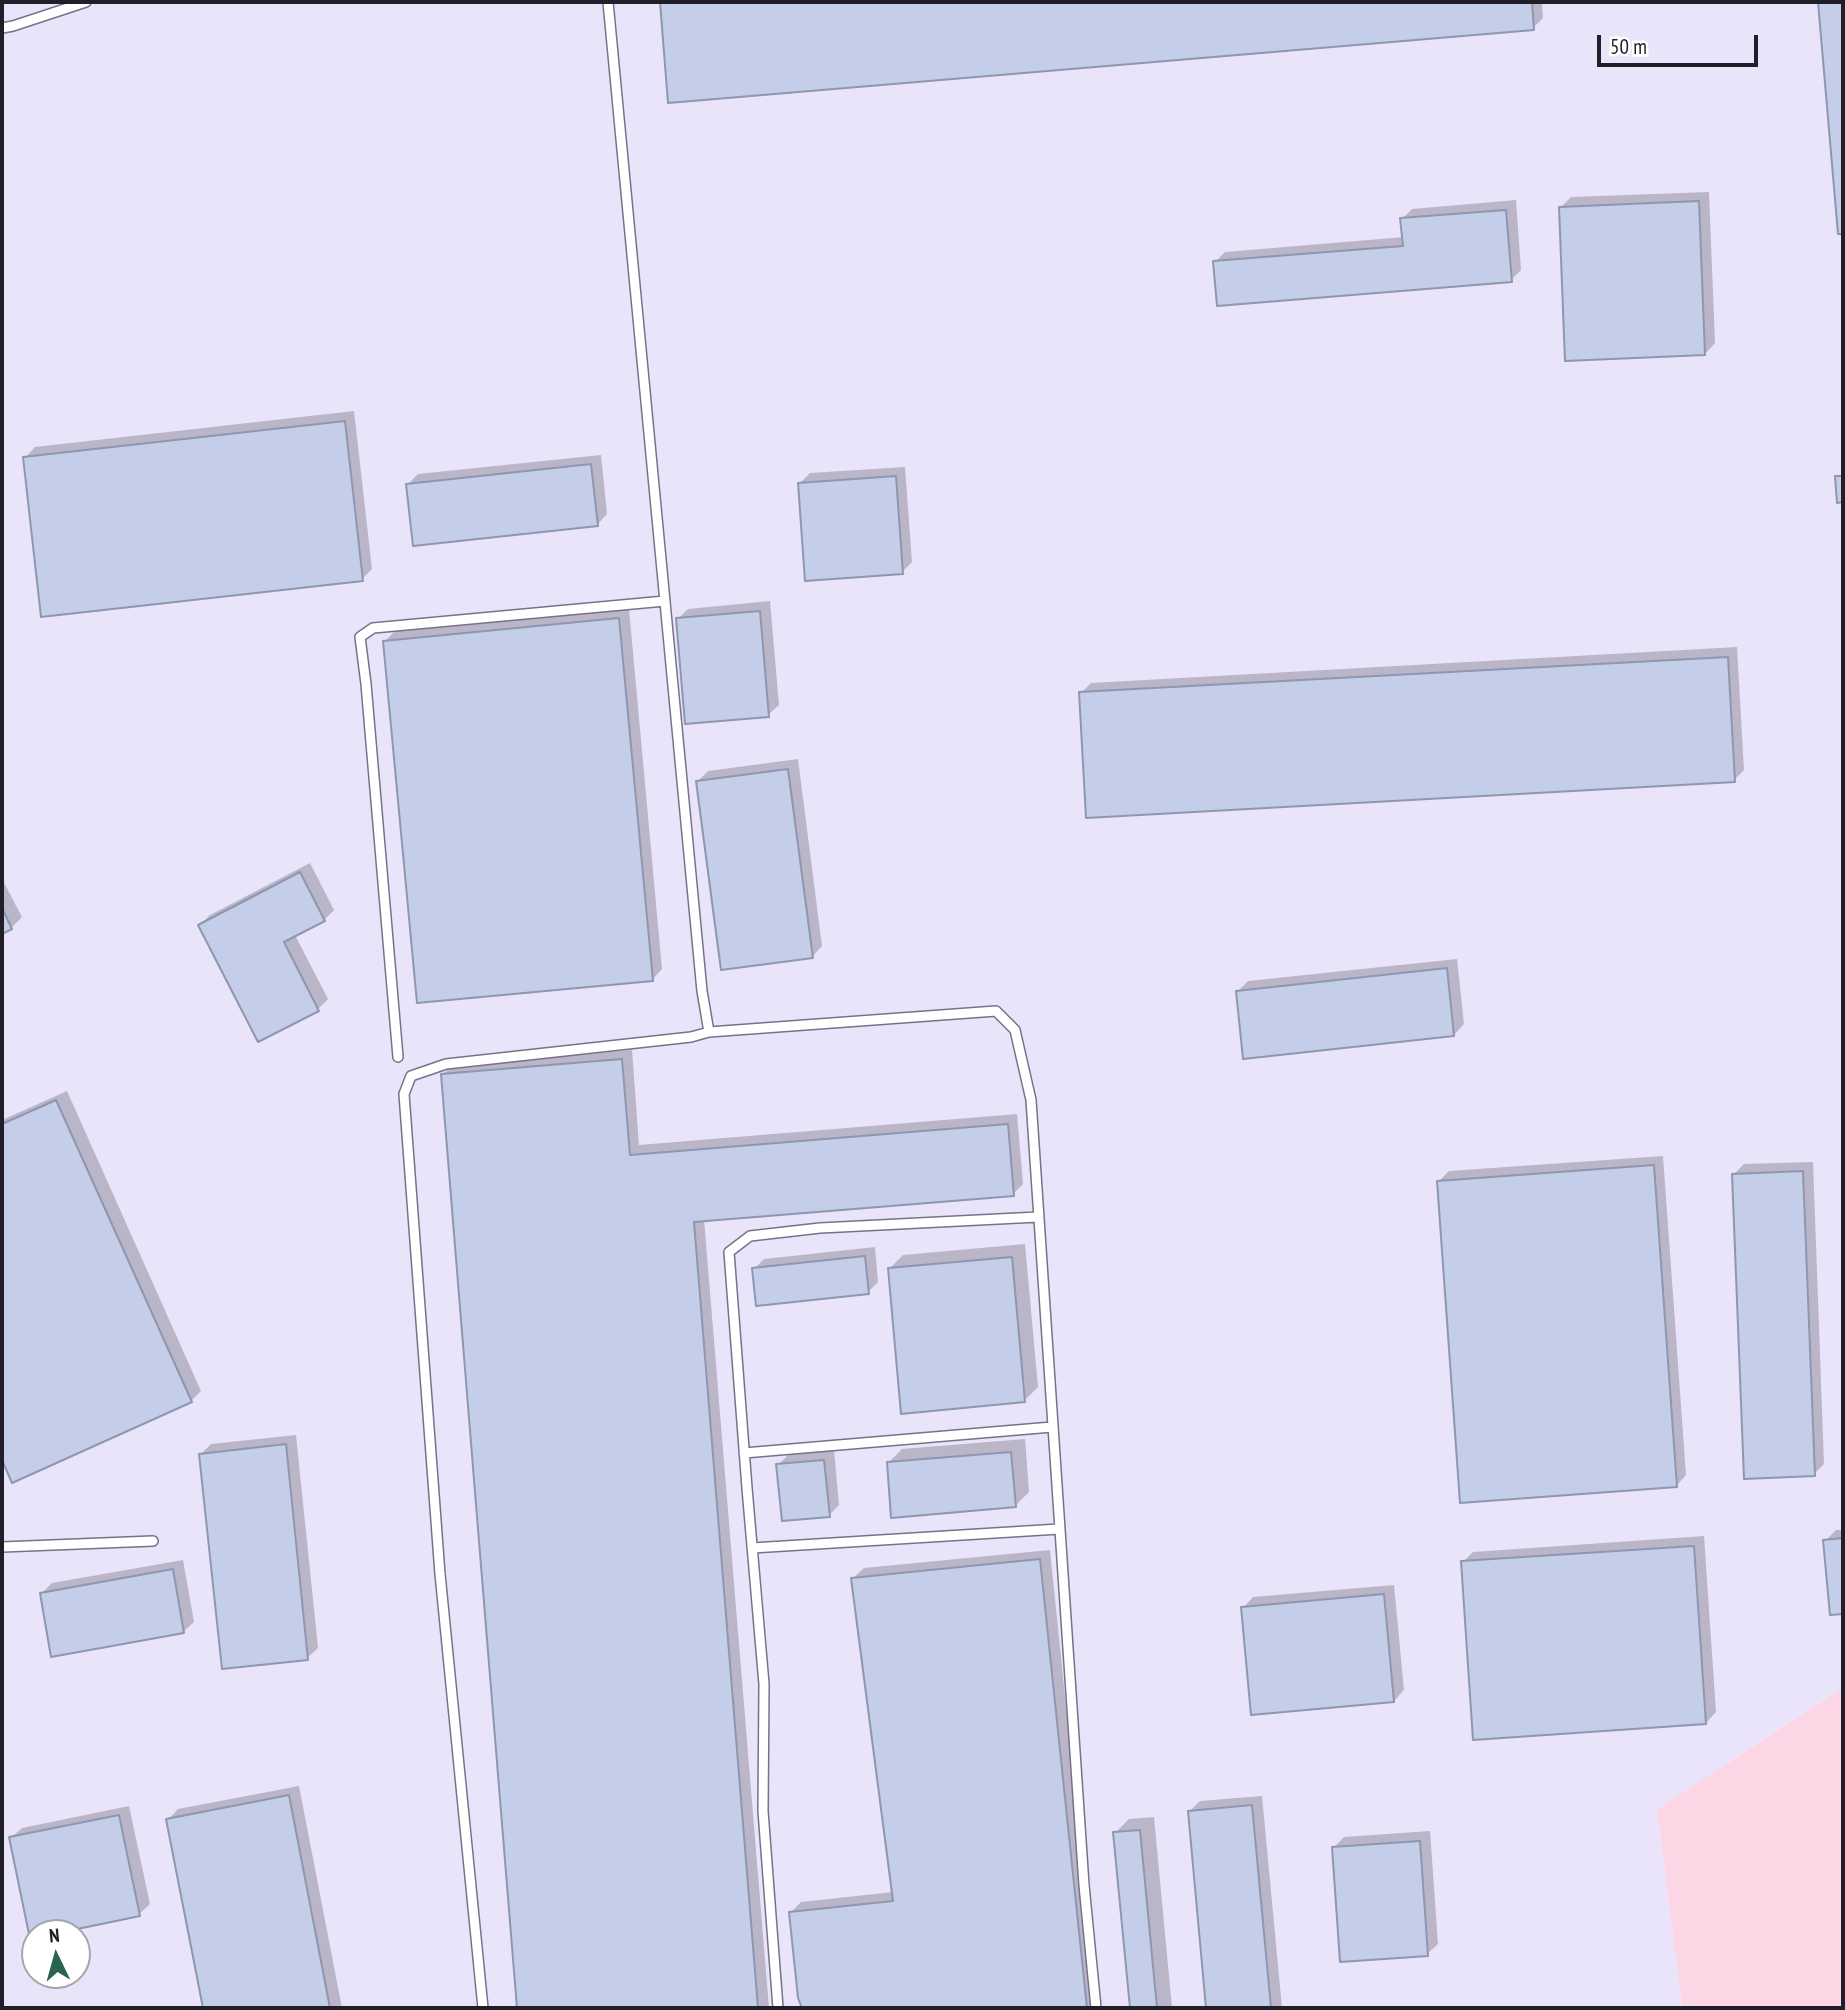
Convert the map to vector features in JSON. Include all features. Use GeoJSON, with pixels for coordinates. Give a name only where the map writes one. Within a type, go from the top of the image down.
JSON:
{"type":"FeatureCollection","features":[{"type":"Feature","properties":{"kind":"lane"},"geometry":{"type":"LineString","coordinates":[[2,28],[86,2]]}},
{"type":"Feature","properties":{"kind":"lane"},"geometry":{"type":"LineString","coordinates":[[608,2],[702,991],[709,1032]]}},
{"type":"Feature","properties":{"kind":"lane"},"geometry":{"type":"LineString","coordinates":[[398,1057],[360,638],[373,628],[665,601]]}},
{"type":"Feature","properties":{"kind":"lane"},"geometry":{"type":"LineString","coordinates":[[483,2008],[440,1574],[404,1094],[411,1076],[446,1064],[691,1037],[709,1032],[996,1011],[1015,1030],[1031,1100],[1084,1885],[1096,2008]]}},
{"type":"Feature","properties":{"kind":"lane"},"geometry":{"type":"LineString","coordinates":[[778,2008],[764,1811],[764,1684],[729,1252],[750,1236],[820,1228],[1038,1217]]}},
{"type":"Feature","properties":{"kind":"lane"},"geometry":{"type":"LineString","coordinates":[[744,1453],[1052,1427]]}},
{"type":"Feature","properties":{"kind":"lane"},"geometry":{"type":"LineString","coordinates":[[752,1548],[1059,1529]]}},
{"type":"Feature","properties":{"kind":"lane"},"geometry":{"type":"LineString","coordinates":[[2,1547],[153,1541]]}},
{"type":"Feature","properties":{"kind":"shaded area"},"geometry":{"type":"Polygon","coordinates":[[[2,2],[1843,2],[1843,1688],[1657,1809],[1682,2008],[2,2008],[2,2]]]}},
{"type":"Feature","properties":{"kind":"shaded area"},"geometry":{"type":"Polygon","coordinates":[[[1843,1688],[1843,2008],[1682,2008],[1657,1809],[1843,1688]]]}},
{"type":"Feature","properties":{"kind":"building"},"geometry":{"type":"Polygon","coordinates":[[[660,2],[1532,2],[1534,30],[668,103],[660,2]]]}},
{"type":"Feature","properties":{"kind":"building"},"geometry":{"type":"Polygon","coordinates":[[[1818,2],[1843,2],[1843,234],[1838,234],[1818,2]]]}},
{"type":"Feature","properties":{"kind":"building"},"geometry":{"type":"Polygon","coordinates":[[[1699,201],[1705,355],[1565,361],[1559,207],[1699,201]]]}},
{"type":"Feature","properties":{"kind":"building"},"geometry":{"type":"Polygon","coordinates":[[[1506,210],[1512,282],[1217,306],[1213,261],[1403,246],[1400,218],[1506,210]]]}},
{"type":"Feature","properties":{"kind":"building"},"geometry":{"type":"Polygon","coordinates":[[[345,421],[363,581],[41,617],[23,457],[345,421]]]}},
{"type":"Feature","properties":{"kind":"building"},"geometry":{"type":"Polygon","coordinates":[[[591,464],[598,526],[413,546],[406,484],[591,464]]]}},
{"type":"Feature","properties":{"kind":"building"},"geometry":{"type":"Polygon","coordinates":[[[896,476],[903,574],[805,581],[798,483],[896,476]]]}},
{"type":"Feature","properties":{"kind":"building"},"geometry":{"type":"Polygon","coordinates":[[[1835,476],[1843,476],[1843,502],[1837,503],[1835,476]]]}},
{"type":"Feature","properties":{"kind":"building"},"geometry":{"type":"Polygon","coordinates":[[[760,611],[769,717],[685,724],[676,618],[760,611]]]}},
{"type":"Feature","properties":{"kind":"building"},"geometry":{"type":"Polygon","coordinates":[[[619,618],[653,981],[417,1003],[383,641],[619,618]]]}},
{"type":"Feature","properties":{"kind":"building"},"geometry":{"type":"Polygon","coordinates":[[[1728,657],[1735,782],[1086,818],[1079,692],[1728,657]]]}},
{"type":"Feature","properties":{"kind":"building"},"geometry":{"type":"Polygon","coordinates":[[[788,769],[813,958],[721,970],[696,781],[788,769]]]}},
{"type":"Feature","properties":{"kind":"building"},"geometry":{"type":"Polygon","coordinates":[[[300,872],[325,921],[284,942],[319,1011],[258,1042],[198,925],[300,872]]]}},
{"type":"Feature","properties":{"kind":"building"},"geometry":{"type":"Polygon","coordinates":[[[2,908],[12,929],[2,934],[2,908]]]}},
{"type":"Feature","properties":{"kind":"building"},"geometry":{"type":"Polygon","coordinates":[[[1447,968],[1454,1036],[1243,1059],[1236,991],[1447,968]]]}},
{"type":"Feature","properties":{"kind":"building"},"geometry":{"type":"Polygon","coordinates":[[[622,1059],[630,1155],[1008,1124],[1014,1196],[694,1222],[758,2008],[517,2008],[441,1074],[622,1059]]]}},
{"type":"Feature","properties":{"kind":"building"},"geometry":{"type":"Polygon","coordinates":[[[56,1100],[192,1402],[12,1483],[2,1460],[2,1124],[56,1100]]]}},
{"type":"Feature","properties":{"kind":"building"},"geometry":{"type":"Polygon","coordinates":[[[1654,1165],[1677,1487],[1460,1503],[1437,1181],[1654,1165]]]}},
{"type":"Feature","properties":{"kind":"building"},"geometry":{"type":"Polygon","coordinates":[[[1803,1171],[1815,1476],[1744,1479],[1732,1174],[1803,1171]]]}},
{"type":"Feature","properties":{"kind":"building"},"geometry":{"type":"Polygon","coordinates":[[[865,1256],[869,1294],[756,1306],[752,1268],[865,1256]]]}},
{"type":"Feature","properties":{"kind":"building"},"geometry":{"type":"Polygon","coordinates":[[[1012,1257],[1025,1402],[901,1414],[888,1268],[1012,1257]]]}},
{"type":"Feature","properties":{"kind":"building"},"geometry":{"type":"Polygon","coordinates":[[[286,1444],[308,1660],[222,1669],[199,1454],[286,1444]]]}},
{"type":"Feature","properties":{"kind":"building"},"geometry":{"type":"Polygon","coordinates":[[[1011,1452],[1016,1507],[891,1518],[887,1462],[1011,1452]]]}},
{"type":"Feature","properties":{"kind":"building"},"geometry":{"type":"Polygon","coordinates":[[[824,1460],[830,1517],[782,1521],[776,1464],[824,1460]]]}},
{"type":"Feature","properties":{"kind":"building"},"geometry":{"type":"Polygon","coordinates":[[[1843,1538],[1843,1614],[1830,1615],[1823,1540],[1843,1538]]]}},
{"type":"Feature","properties":{"kind":"building"},"geometry":{"type":"Polygon","coordinates":[[[1694,1546],[1706,1724],[1473,1740],[1461,1561],[1694,1546]]]}},
{"type":"Feature","properties":{"kind":"building"},"geometry":{"type":"Polygon","coordinates":[[[1040,1559],[1087,2008],[802,2008],[798,1998],[789,1912],[893,1901],[851,1578],[1040,1559]]]}},
{"type":"Feature","properties":{"kind":"building"},"geometry":{"type":"Polygon","coordinates":[[[173,1569],[184,1633],[51,1657],[40,1593],[173,1569]]]}},
{"type":"Feature","properties":{"kind":"building"},"geometry":{"type":"Polygon","coordinates":[[[1384,1594],[1394,1702],[1251,1715],[1241,1607],[1384,1594]]]}},
{"type":"Feature","properties":{"kind":"building"},"geometry":{"type":"Polygon","coordinates":[[[289,1795],[330,2008],[203,2008],[166,1819],[289,1795]]]}},
{"type":"Feature","properties":{"kind":"building"},"geometry":{"type":"Polygon","coordinates":[[[1252,1805],[1271,2008],[1206,2008],[1188,1811],[1252,1805]]]}},
{"type":"Feature","properties":{"kind":"building"},"geometry":{"type":"Polygon","coordinates":[[[119,1815],[140,1916],[91,1926],[91,1919],[26,1919],[9,1837],[119,1815]]]}},
{"type":"Feature","properties":{"kind":"building"},"geometry":{"type":"Polygon","coordinates":[[[1140,1830],[1157,2008],[1130,2008],[1113,1832],[1140,1830]]]}},
{"type":"Feature","properties":{"kind":"building"},"geometry":{"type":"Polygon","coordinates":[[[1420,1841],[1428,1956],[1340,1962],[1332,1847],[1420,1841]]]}}]}
